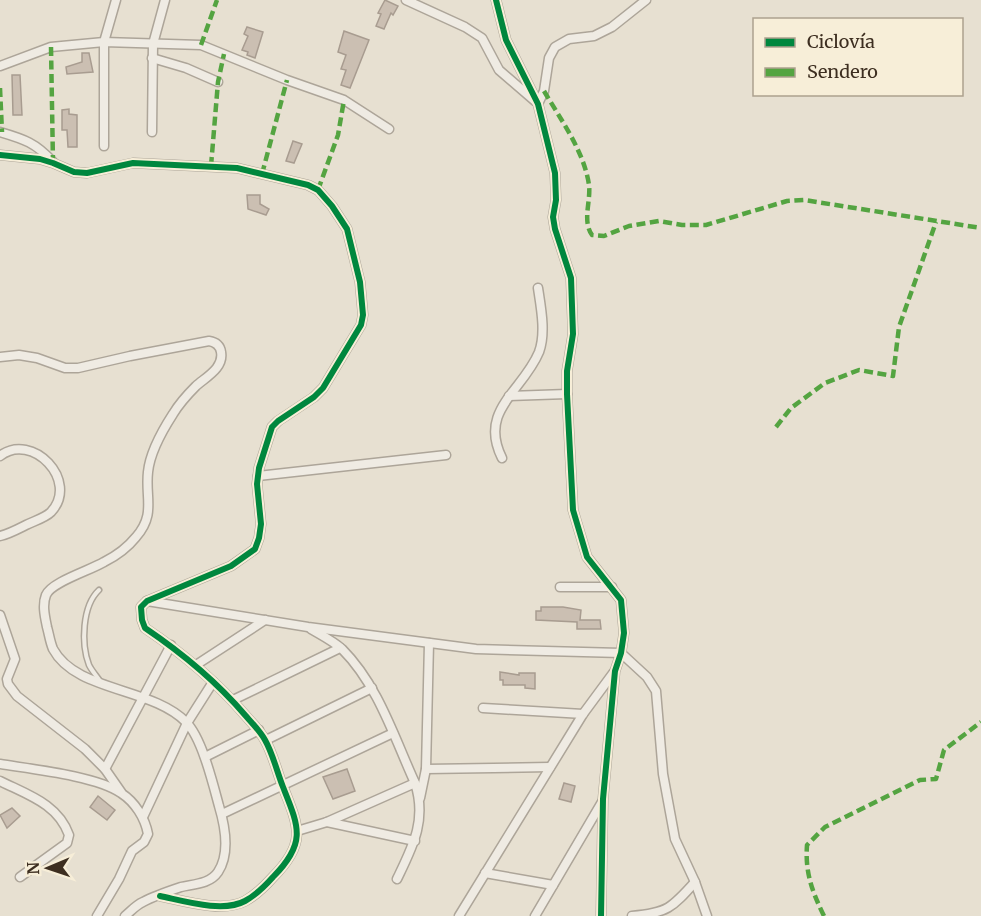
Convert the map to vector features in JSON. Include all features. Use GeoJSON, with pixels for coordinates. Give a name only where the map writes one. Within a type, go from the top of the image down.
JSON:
{"type":"FeatureCollection","features":[{"type":"Feature","properties":{"kind":"street"},"geometry":{"type":"LineString","coordinates":[[104,146],[104,42],[116,0]]}},
{"type":"Feature","properties":{"kind":"street"},"geometry":{"type":"LineString","coordinates":[[152,132],[153,44],[165,0]]}},
{"type":"Feature","properties":{"kind":"street"},"geometry":{"type":"LineString","coordinates":[[406,0],[482,38],[499,70],[538,104]]}},
{"type":"Feature","properties":{"kind":"street"},"geometry":{"type":"LineString","coordinates":[[496,0],[507,40],[538,104],[555,173],[556,200],[553,217],[555,230],[571,278],[573,334],[567,371],[567,394],[570,484],[576,527],[587,557],[621,600],[624,616],[621,653],[615,671],[603,799],[601,916]]}},
{"type":"Feature","properties":{"kind":"street"},"geometry":{"type":"LineString","coordinates":[[538,104],[544,92],[549,58],[555,47],[569,39],[594,36],[612,27],[646,0]]}},
{"type":"Feature","properties":{"kind":"street"},"geometry":{"type":"LineString","coordinates":[[0,66],[51,47],[104,42],[201,45],[344,100],[389,129]]}},
{"type":"Feature","properties":{"kind":"street"},"geometry":{"type":"LineString","coordinates":[[152,58],[186,68],[218,82]]}},
{"type":"Feature","properties":{"kind":"street"},"geometry":{"type":"LineString","coordinates":[[0,132],[32,142],[53,163]]}},
{"type":"Feature","properties":{"kind":"street"},"geometry":{"type":"LineString","coordinates":[[0,155],[53,163],[74,172],[87,173],[133,163],[237,168],[308,185],[318,190],[332,206],[347,230],[354,252],[360,282],[363,315],[361,325],[323,388],[314,397],[278,420],[272,427],[258,476],[261,524],[255,549],[231,566],[147,601],[141,607],[145,628],[196,665],[233,700],[266,740],[297,831],[297,842],[291,857],[261,889],[244,902],[226,905],[195,904],[160,896]]}},
{"type":"Feature","properties":{"kind":"street"},"geometry":{"type":"LineString","coordinates":[[502,458],[495,433],[501,407],[539,352],[542,317],[538,288]]}},
{"type":"Feature","properties":{"kind":"street"},"geometry":{"type":"LineString","coordinates":[[0,357],[19,355],[37,358],[65,368],[78,368],[209,341],[215,342],[220,347],[221,362],[172,415],[152,455],[147,471],[149,513],[137,536],[106,562],[56,586],[46,594],[45,614],[53,648],[68,666],[102,684],[143,696],[174,712],[187,723],[205,757],[222,814],[225,846],[223,862],[217,874],[207,881],[141,902],[125,916]]}},
{"type":"Feature","properties":{"kind":"street"},"geometry":{"type":"LineString","coordinates":[[509,396],[567,394]]}},
{"type":"Feature","properties":{"kind":"street"},"geometry":{"type":"LineString","coordinates":[[0,456],[5,452],[24,450],[41,456],[57,473],[61,491],[51,512],[0,536]]}},
{"type":"Feature","properties":{"kind":"street"},"geometry":{"type":"LineString","coordinates":[[258,476],[446,455]]}},
{"type":"Feature","properties":{"kind":"street"},"geometry":{"type":"LineString","coordinates":[[560,587],[612,587]]}},
{"type":"Feature","properties":{"kind":"street"},"geometry":{"type":"LineString","coordinates":[[147,601],[308,627],[476,649],[621,653],[647,677],[656,692],[663,774],[675,838],[695,882],[707,916]]}},
{"type":"Feature","properties":{"kind":"street"},"geometry":{"type":"LineString","coordinates":[[0,615],[15,659],[7,679],[11,689],[85,749],[105,769],[143,817],[148,834],[144,842],[132,851],[119,879],[97,916]]}},
{"type":"Feature","properties":{"kind":"street"},"geometry":{"type":"LineString","coordinates":[[196,665],[265,620]]}},
{"type":"Feature","properties":{"kind":"street"},"geometry":{"type":"LineString","coordinates":[[308,627],[340,648],[372,688],[420,799]]}},
{"type":"Feature","properties":{"kind":"street"},"geometry":{"type":"LineString","coordinates":[[397,879],[415,841],[420,820],[420,799],[426,769],[429,643]]}},
{"type":"Feature","properties":{"kind":"street"},"geometry":{"type":"LineString","coordinates":[[105,769],[171,645]]}},
{"type":"Feature","properties":{"kind":"street"},"geometry":{"type":"LineString","coordinates":[[233,700],[340,648]]}},
{"type":"Feature","properties":{"kind":"street"},"geometry":{"type":"LineString","coordinates":[[459,916],[583,714],[615,671]]}},
{"type":"Feature","properties":{"kind":"street"},"geometry":{"type":"LineString","coordinates":[[143,817],[187,723],[213,682]]}},
{"type":"Feature","properties":{"kind":"street"},"geometry":{"type":"LineString","coordinates":[[266,740],[372,688]]}},
{"type":"Feature","properties":{"kind":"street"},"geometry":{"type":"LineString","coordinates":[[483,708],[583,714]]}},
{"type":"Feature","properties":{"kind":"street"},"geometry":{"type":"LineString","coordinates":[[205,757],[259,730]]}},
{"type":"Feature","properties":{"kind":"street"},"geometry":{"type":"LineString","coordinates":[[222,814],[393,733]]}},
{"type":"Feature","properties":{"kind":"street"},"geometry":{"type":"LineString","coordinates":[[0,764],[77,777],[121,792]]}},
{"type":"Feature","properties":{"kind":"street"},"geometry":{"type":"LineString","coordinates":[[426,769],[550,767]]}},
{"type":"Feature","properties":{"kind":"street"},"geometry":{"type":"LineString","coordinates":[[0,781],[45,804],[58,814],[69,835],[67,843],[20,877]]}},
{"type":"Feature","properties":{"kind":"street"},"geometry":{"type":"LineString","coordinates":[[297,831],[327,822],[415,783]]}},
{"type":"Feature","properties":{"kind":"street"},"geometry":{"type":"LineString","coordinates":[[535,916],[603,799]]}},
{"type":"Feature","properties":{"kind":"street"},"geometry":{"type":"LineString","coordinates":[[327,822],[415,841]]}},
{"type":"Feature","properties":{"kind":"street"},"geometry":{"type":"LineString","coordinates":[[485,873],[553,885]]}},
{"type":"Feature","properties":{"kind":"street"},"geometry":{"type":"LineString","coordinates":[[632,916],[655,914],[669,908],[695,882]]}},
{"type":"Feature","properties":{"kind":"lane"},"geometry":{"type":"LineString","coordinates":[[99,590],[90,603],[85,639],[88,662],[102,684]]}},
{"type":"Feature","properties":{"kind":"building"},"geometry":{"type":"Polygon","coordinates":[[[385,0],[398,6],[393,15],[391,13],[384,29],[376,26],[381,14],[378,13],[385,0]]]}},
{"type":"Feature","properties":{"kind":"building"},"geometry":{"type":"Polygon","coordinates":[[[247,27],[263,32],[255,58],[242,50],[248,36],[244,34],[247,27]]]}},
{"type":"Feature","properties":{"kind":"building"},"geometry":{"type":"Polygon","coordinates":[[[344,31],[369,40],[350,88],[341,85],[346,70],[341,69],[346,55],[338,52],[344,31]]]}},
{"type":"Feature","properties":{"kind":"building"},"geometry":{"type":"Polygon","coordinates":[[[82,53],[89,53],[93,72],[67,74],[66,67],[82,62],[82,53]]]}},
{"type":"Feature","properties":{"kind":"building"},"geometry":{"type":"Polygon","coordinates":[[[12,75],[20,75],[22,115],[13,115],[12,75]]]}},
{"type":"Feature","properties":{"kind":"building"},"geometry":{"type":"Polygon","coordinates":[[[69,109],[69,114],[77,115],[77,147],[68,147],[67,130],[62,130],[62,110],[69,109]]]}},
{"type":"Feature","properties":{"kind":"building"},"geometry":{"type":"Polygon","coordinates":[[[293,141],[302,144],[294,163],[286,161],[293,141]]]}},
{"type":"Feature","properties":{"kind":"building"},"geometry":{"type":"Polygon","coordinates":[[[247,195],[260,195],[260,204],[269,209],[266,215],[248,209],[247,195]]]}},
{"type":"Feature","properties":{"kind":"building"},"geometry":{"type":"Polygon","coordinates":[[[541,607],[581,610],[580,620],[600,620],[601,629],[577,629],[577,622],[536,620],[536,611],[541,611],[541,607]]]}},
{"type":"Feature","properties":{"kind":"building"},"geometry":{"type":"Polygon","coordinates":[[[500,672],[519,675],[519,673],[535,673],[535,689],[525,688],[525,685],[503,685],[500,672]]]}},
{"type":"Feature","properties":{"kind":"building"},"geometry":{"type":"Polygon","coordinates":[[[347,769],[355,791],[333,799],[323,777],[347,769]]]}},
{"type":"Feature","properties":{"kind":"building"},"geometry":{"type":"Polygon","coordinates":[[[564,783],[575,786],[571,802],[559,799],[564,783]]]}},
{"type":"Feature","properties":{"kind":"building"},"geometry":{"type":"Polygon","coordinates":[[[98,796],[115,810],[107,820],[90,807],[98,796]]]}},
{"type":"Feature","properties":{"kind":"building"},"geometry":{"type":"Polygon","coordinates":[[[12,808],[20,816],[7,828],[0,815],[12,808]]]}},
{"type":"Feature","properties":{"kind":"marked path"},"geometry":{"type":"LineString","coordinates":[[201,45],[217,0]]}},
{"type":"Feature","properties":{"kind":"marked path"},"geometry":{"type":"LineString","coordinates":[[51,47],[53,163]]}},
{"type":"Feature","properties":{"kind":"marked path"},"geometry":{"type":"LineString","coordinates":[[211,166],[218,82],[224,54]]}},
{"type":"Feature","properties":{"kind":"marked path"},"geometry":{"type":"LineString","coordinates":[[262,174],[287,80]]}},
{"type":"Feature","properties":{"kind":"marked path"},"geometry":{"type":"LineString","coordinates":[[0,88],[2,132]]}},
{"type":"Feature","properties":{"kind":"marked path"},"geometry":{"type":"LineString","coordinates":[[544,91],[571,136],[582,160],[589,185],[587,217],[592,235],[604,236],[629,226],[659,221],[682,225],[706,225],[787,201],[804,200],[981,228]]}},
{"type":"Feature","properties":{"kind":"marked path"},"geometry":{"type":"LineString","coordinates":[[318,190],[338,135],[344,100]]}},
{"type":"Feature","properties":{"kind":"marked path"},"geometry":{"type":"LineString","coordinates":[[776,427],[791,408],[825,383],[859,370],[893,376],[899,327],[936,222]]}},
{"type":"Feature","properties":{"kind":"marked path"},"geometry":{"type":"LineString","coordinates":[[824,916],[810,882],[807,845],[825,827],[920,780],[936,779],[944,750],[981,722]]}},
{"type":"Feature","properties":{"kind":"cycle path"},"geometry":{"type":"LineString","coordinates":[[496,0],[506,40],[538,104],[555,173],[556,200],[553,217],[555,229],[571,278],[573,334],[567,371],[567,394],[573,510],[587,557],[621,600],[624,633],[615,671],[603,799],[601,916]]}},
{"type":"Feature","properties":{"kind":"cycle path"},"geometry":{"type":"LineString","coordinates":[[0,155],[40,159],[74,172],[87,173],[133,163],[237,168],[308,185],[318,190],[347,229],[360,282],[363,315],[361,325],[323,388],[272,427],[259,468],[257,484],[261,524],[255,549],[231,566],[147,601],[141,607],[145,628],[210,679],[263,737],[293,813],[297,834],[295,844],[284,865],[260,890],[245,901],[226,906],[215,906],[160,896]]}}]}
